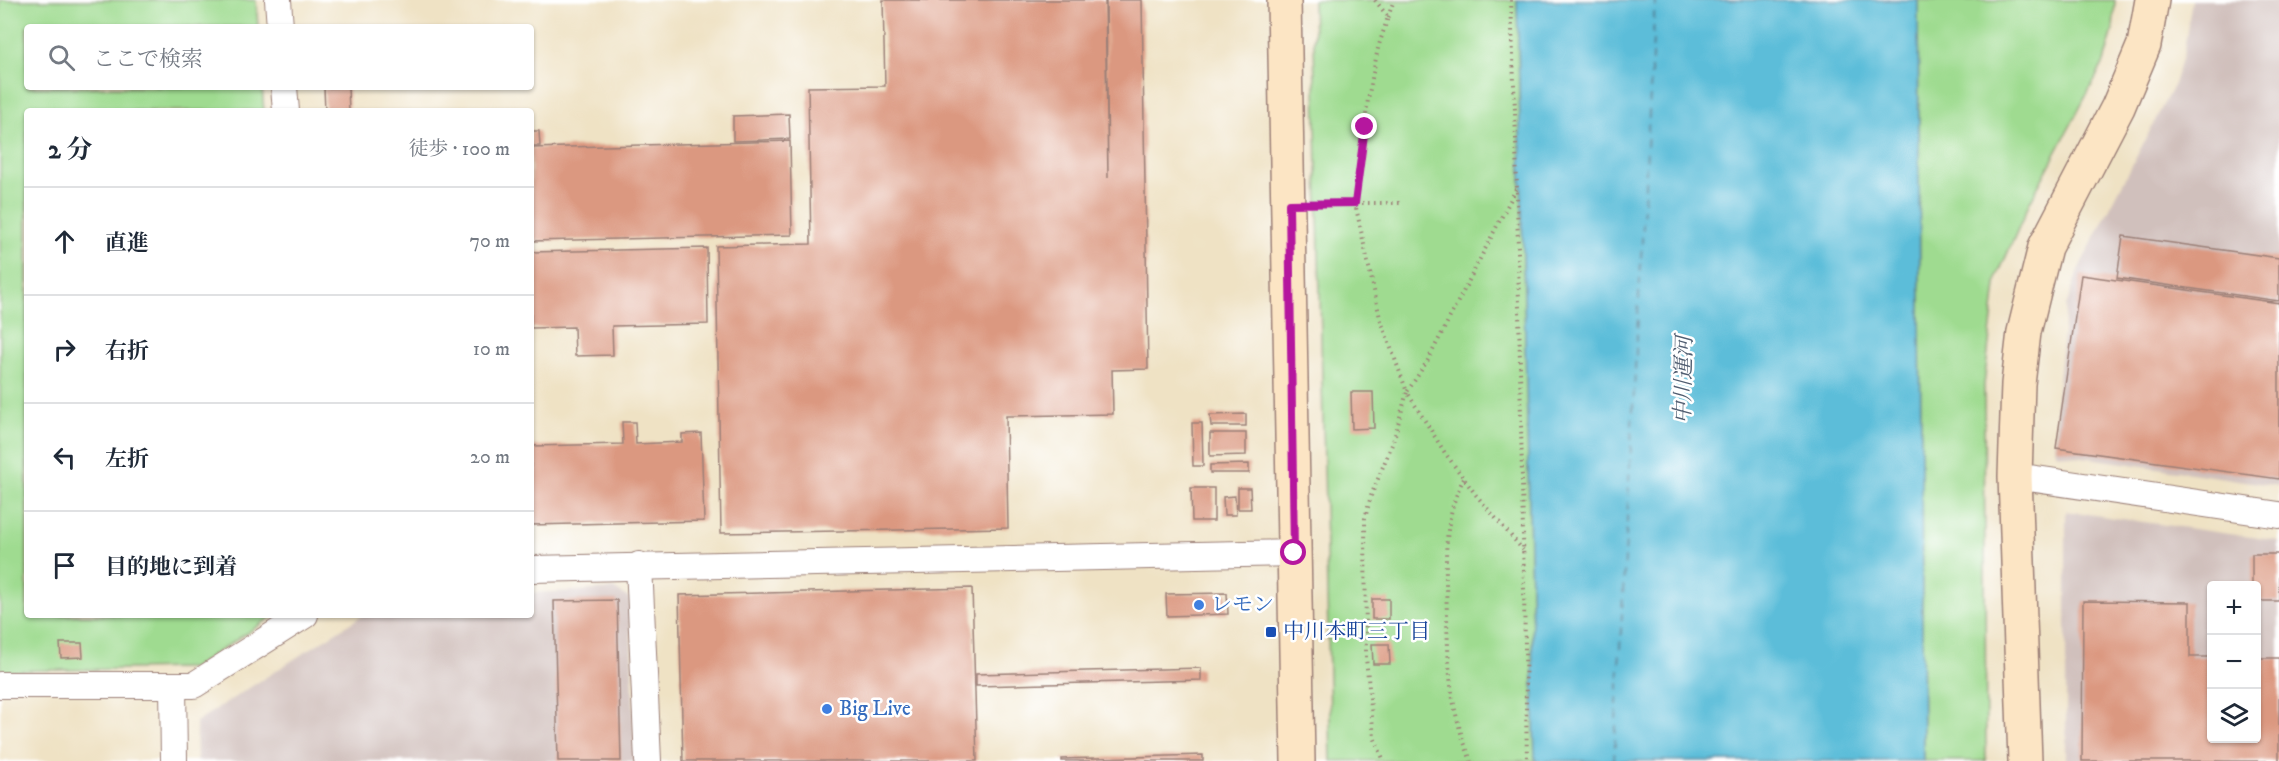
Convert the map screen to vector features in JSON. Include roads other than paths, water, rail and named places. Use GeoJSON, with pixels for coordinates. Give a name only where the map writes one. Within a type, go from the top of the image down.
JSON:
{"type":"FeatureCollection","features":[{"type":"Feature","properties":{"kind":"street"},"geometry":{"type":"LineString","coordinates":[[278,0],[280,24]]}},
{"type":"Feature","properties":{"kind":"street"},"geometry":{"type":"LineString","coordinates":[[1284,0],[1298,761]]}},
{"type":"Feature","properties":{"kind":"street"},"geometry":{"type":"LineString","coordinates":[[2025,761],[2015,476],[2018,384],[2024,332],[2045,247],[2118,107],[2144,45],[2152,0]]}},
{"type":"Feature","properties":{"kind":"street"},"geometry":{"type":"LineString","coordinates":[[284,90],[286,108]]}},
{"type":"Feature","properties":{"kind":"street"},"geometry":{"type":"LineString","coordinates":[[2015,476],[2279,515]]}},
{"type":"Feature","properties":{"kind":"street"},"geometry":{"type":"LineString","coordinates":[[534,569],[1294,553]]}},
{"type":"Feature","properties":{"kind":"street"},"geometry":{"type":"LineString","coordinates":[[639,566],[648,761]]}},
{"type":"Feature","properties":{"kind":"street"},"geometry":{"type":"LineString","coordinates":[[0,685],[194,685],[300,618]]}},
{"type":"Feature","properties":{"kind":"street"},"geometry":{"type":"LineString","coordinates":[[173,685],[174,761]]}},
{"type":"Feature","properties":{"kind":"water","name":"中川運河"},"geometry":{"type":"Polygon","coordinates":[[[1517,0],[1918,0],[1923,761],[1535,761],[1517,0]]]}},
{"type":"Feature","properties":{"kind":"place","name":"レモン"},"geometry":{"type":"Point","coordinates":[1199,605]}},
{"type":"Feature","properties":{"kind":"place","name":"中川本町三丁目"},"geometry":{"type":"Point","coordinates":[1271,632]}},
{"type":"Feature","properties":{"kind":"place","name":"Big Live"},"geometry":{"type":"Point","coordinates":[827,709]}}]}
